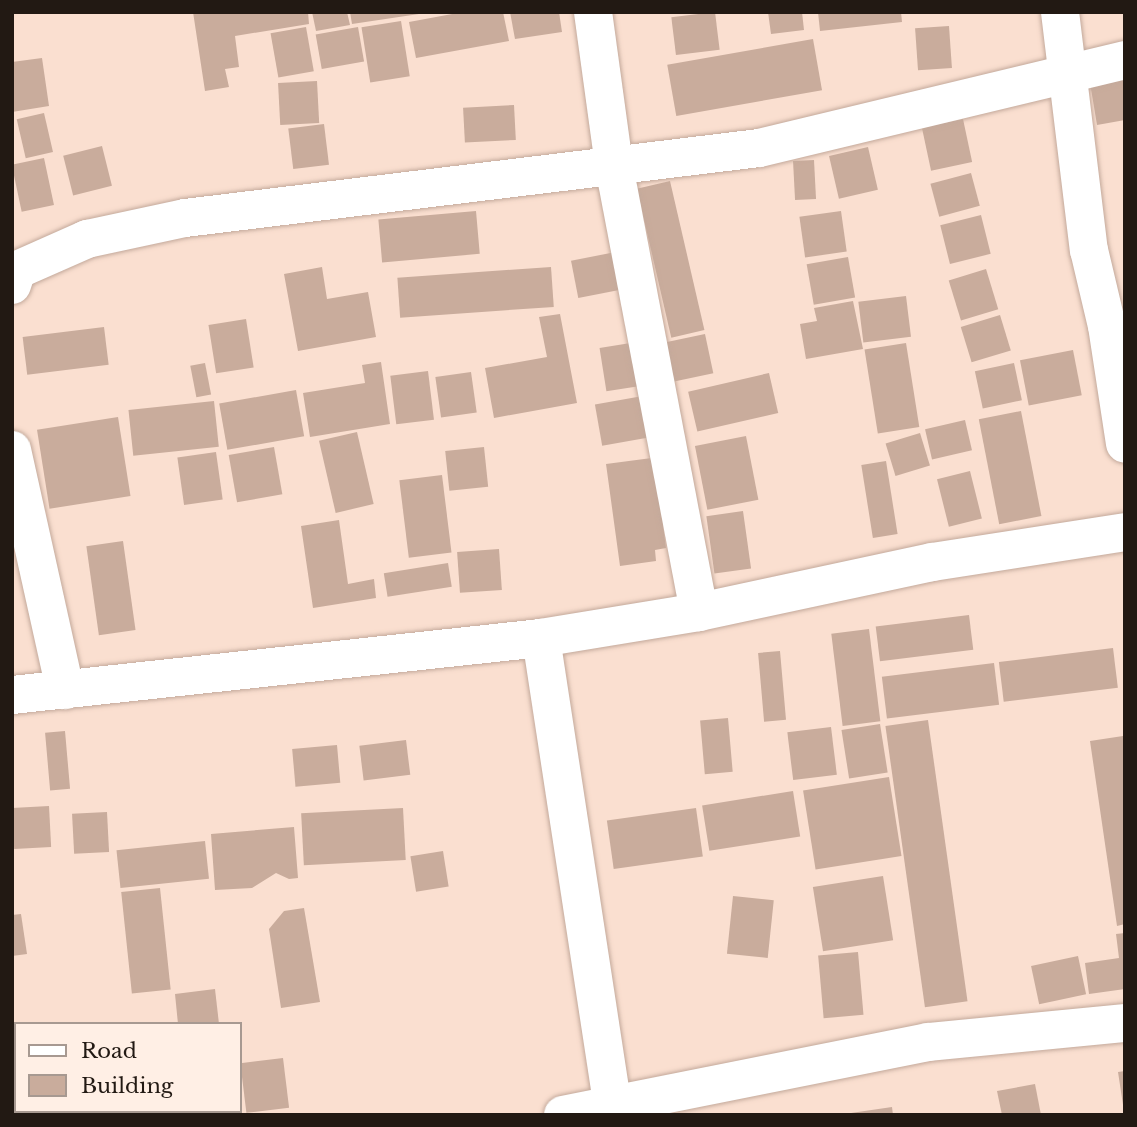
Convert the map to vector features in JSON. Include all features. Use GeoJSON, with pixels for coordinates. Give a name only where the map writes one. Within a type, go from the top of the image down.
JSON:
{"type":"FeatureCollection","features":[{"type":"Feature","properties":{"kind":"street"},"geometry":{"type":"LineString","coordinates":[[593,12],[614,166],[699,612]]}},
{"type":"Feature","properties":{"kind":"street"},"geometry":{"type":"LineString","coordinates":[[1060,12],[1090,250],[1107,326],[1125,444]]}},
{"type":"Feature","properties":{"kind":"street"},"geometry":{"type":"LineString","coordinates":[[14,275],[88,239],[185,218],[760,148],[1125,61]]}},
{"type":"Feature","properties":{"kind":"street"},"geometry":{"type":"LineString","coordinates":[[12,450],[65,690]]}},
{"type":"Feature","properties":{"kind":"street"},"geometry":{"type":"LineString","coordinates":[[12,695],[541,638],[699,612],[932,562],[1125,532]]}},
{"type":"Feature","properties":{"kind":"street"},"geometry":{"type":"LineString","coordinates":[[541,638],[612,1104]]}},
{"type":"Feature","properties":{"kind":"street"},"geometry":{"type":"LineString","coordinates":[[563,1115],[928,1042],[1125,1023]]}},
{"type":"Feature","properties":{"kind":"building"},"geometry":{"type":"Polygon","coordinates":[[[193,12],[308,12],[309,24],[235,36],[239,67],[225,69],[229,87],[205,91],[193,12]]]}},
{"type":"Feature","properties":{"kind":"building"},"geometry":{"type":"Polygon","coordinates":[[[312,12],[347,12],[350,25],[316,31],[312,12]]]}},
{"type":"Feature","properties":{"kind":"building"},"geometry":{"type":"Polygon","coordinates":[[[350,12],[419,12],[419,14],[352,24],[350,12]]]}},
{"type":"Feature","properties":{"kind":"building"},"geometry":{"type":"Polygon","coordinates":[[[463,12],[503,12],[509,41],[416,58],[409,22],[463,12]]]}},
{"type":"Feature","properties":{"kind":"building"},"geometry":{"type":"Polygon","coordinates":[[[510,12],[559,12],[562,32],[515,39],[510,12]]]}},
{"type":"Feature","properties":{"kind":"building"},"geometry":{"type":"Polygon","coordinates":[[[715,12],[720,50],[676,55],[671,17],[715,12]]]}},
{"type":"Feature","properties":{"kind":"building"},"geometry":{"type":"Polygon","coordinates":[[[768,12],[802,12],[804,30],[771,34],[768,12]]]}},
{"type":"Feature","properties":{"kind":"building"},"geometry":{"type":"Polygon","coordinates":[[[818,12],[901,12],[902,22],[820,31],[818,12]]]}},
{"type":"Feature","properties":{"kind":"building"},"geometry":{"type":"Polygon","coordinates":[[[401,21],[410,76],[370,83],[361,27],[401,21]]]}},
{"type":"Feature","properties":{"kind":"building"},"geometry":{"type":"Polygon","coordinates":[[[949,26],[952,68],[918,70],[915,28],[949,26]]]}},
{"type":"Feature","properties":{"kind":"building"},"geometry":{"type":"Polygon","coordinates":[[[306,27],[314,71],[278,78],[271,33],[306,27]]]}},
{"type":"Feature","properties":{"kind":"building"},"geometry":{"type":"Polygon","coordinates":[[[358,27],[364,61],[322,69],[316,34],[358,27]]]}},
{"type":"Feature","properties":{"kind":"building"},"geometry":{"type":"Polygon","coordinates":[[[813,39],[822,90],[676,116],[667,65],[813,39]]]}},
{"type":"Feature","properties":{"kind":"building"},"geometry":{"type":"Polygon","coordinates":[[[42,58],[49,106],[12,112],[12,62],[42,58]]]}},
{"type":"Feature","properties":{"kind":"building"},"geometry":{"type":"Polygon","coordinates":[[[1125,78],[1125,120],[1097,125],[1090,83],[1125,78]]]}},
{"type":"Feature","properties":{"kind":"building"},"geometry":{"type":"Polygon","coordinates":[[[317,81],[319,123],[280,125],[278,83],[317,81]]]}},
{"type":"Feature","properties":{"kind":"building"},"geometry":{"type":"Polygon","coordinates":[[[514,105],[516,140],[465,143],[463,108],[514,105]]]}},
{"type":"Feature","properties":{"kind":"building"},"geometry":{"type":"Polygon","coordinates":[[[44,113],[53,152],[26,158],[17,119],[44,113]]]}},
{"type":"Feature","properties":{"kind":"building"},"geometry":{"type":"Polygon","coordinates":[[[963,119],[972,162],[931,171],[922,128],[963,119]]]}},
{"type":"Feature","properties":{"kind":"building"},"geometry":{"type":"Polygon","coordinates":[[[324,124],[329,165],[293,169],[288,128],[324,124]]]}},
{"type":"Feature","properties":{"kind":"building"},"geometry":{"type":"Polygon","coordinates":[[[102,146],[112,186],[73,195],[63,156],[102,146]]]}},
{"type":"Feature","properties":{"kind":"building"},"geometry":{"type":"Polygon","coordinates":[[[868,147],[878,190],[839,199],[829,156],[868,147]]]}},
{"type":"Feature","properties":{"kind":"building"},"geometry":{"type":"Polygon","coordinates":[[[44,158],[54,205],[22,212],[12,165],[44,158]]]}},
{"type":"Feature","properties":{"kind":"building"},"geometry":{"type":"Polygon","coordinates":[[[814,160],[816,199],[795,200],[793,161],[814,160]]]}},
{"type":"Feature","properties":{"kind":"building"},"geometry":{"type":"Polygon","coordinates":[[[971,173],[980,206],[939,217],[930,184],[971,173]]]}},
{"type":"Feature","properties":{"kind":"building"},"geometry":{"type":"Polygon","coordinates":[[[670,181],[704,330],[671,338],[637,189],[670,181]]]}},
{"type":"Feature","properties":{"kind":"building"},"geometry":{"type":"Polygon","coordinates":[[[476,211],[480,254],[382,262],[378,220],[476,211]]]}},
{"type":"Feature","properties":{"kind":"building"},"geometry":{"type":"Polygon","coordinates":[[[841,211],[847,252],[805,257],[799,217],[841,211]]]}},
{"type":"Feature","properties":{"kind":"building"},"geometry":{"type":"Polygon","coordinates":[[[981,215],[991,254],[950,264],[940,225],[981,215]]]}},
{"type":"Feature","properties":{"kind":"building"},"geometry":{"type":"Polygon","coordinates":[[[626,250],[633,287],[578,298],[571,261],[626,250]]]}},
{"type":"Feature","properties":{"kind":"building"},"geometry":{"type":"Polygon","coordinates":[[[848,257],[855,297],[814,305],[807,264],[848,257]]]}},
{"type":"Feature","properties":{"kind":"building"},"geometry":{"type":"Polygon","coordinates":[[[322,267],[327,299],[368,292],[376,337],[298,351],[284,274],[322,267]]]}},
{"type":"Feature","properties":{"kind":"building"},"geometry":{"type":"Polygon","coordinates":[[[551,267],[554,307],[400,318],[397,278],[551,267]]]}},
{"type":"Feature","properties":{"kind":"building"},"geometry":{"type":"Polygon","coordinates":[[[986,269],[998,309],[961,321],[949,280],[986,269]]]}},
{"type":"Feature","properties":{"kind":"building"},"geometry":{"type":"Polygon","coordinates":[[[906,296],[911,337],[863,343],[858,302],[906,296]]]}},
{"type":"Feature","properties":{"kind":"building"},"geometry":{"type":"Polygon","coordinates":[[[853,301],[863,349],[806,359],[800,324],[817,321],[814,308],[853,301]]]}},
{"type":"Feature","properties":{"kind":"building"},"geometry":{"type":"Polygon","coordinates":[[[560,314],[577,403],[494,418],[485,368],[547,357],[539,317],[560,314]]]}},
{"type":"Feature","properties":{"kind":"building"},"geometry":{"type":"Polygon","coordinates":[[[1000,315],[1011,350],[972,362],[961,327],[1000,315]]]}},
{"type":"Feature","properties":{"kind":"building"},"geometry":{"type":"Polygon","coordinates":[[[246,319],[254,367],[216,373],[208,325],[246,319]]]}},
{"type":"Feature","properties":{"kind":"building"},"geometry":{"type":"Polygon","coordinates":[[[104,327],[109,365],[27,375],[23,337],[104,327]]]}},
{"type":"Feature","properties":{"kind":"building"},"geometry":{"type":"Polygon","coordinates":[[[705,334],[713,373],[674,381],[666,342],[705,334]]]}},
{"type":"Feature","properties":{"kind":"building"},"geometry":{"type":"Polygon","coordinates":[[[643,341],[650,384],[606,391],[600,348],[643,341]]]}},
{"type":"Feature","properties":{"kind":"building"},"geometry":{"type":"Polygon","coordinates":[[[906,343],[919,427],[878,434],[865,350],[906,343]]]}},
{"type":"Feature","properties":{"kind":"building"},"geometry":{"type":"Polygon","coordinates":[[[1073,350],[1082,395],[1029,405],[1020,360],[1073,350]]]}},
{"type":"Feature","properties":{"kind":"building"},"geometry":{"type":"Polygon","coordinates":[[[381,362],[390,424],[310,437],[303,393],[365,383],[362,365],[381,362]]]}},
{"type":"Feature","properties":{"kind":"building"},"geometry":{"type":"Polygon","coordinates":[[[205,363],[211,394],[196,397],[190,366],[205,363]]]}},
{"type":"Feature","properties":{"kind":"building"},"geometry":{"type":"Polygon","coordinates":[[[1014,363],[1022,400],[983,408],[975,371],[1014,363]]]}},
{"type":"Feature","properties":{"kind":"building"},"geometry":{"type":"Polygon","coordinates":[[[428,371],[434,420],[396,424],[390,376],[428,371]]]}},
{"type":"Feature","properties":{"kind":"building"},"geometry":{"type":"Polygon","coordinates":[[[471,372],[477,413],[441,418],[435,377],[471,372]]]}},
{"type":"Feature","properties":{"kind":"building"},"geometry":{"type":"Polygon","coordinates":[[[769,373],[778,413],[697,432],[688,392],[769,373]]]}},
{"type":"Feature","properties":{"kind":"building"},"geometry":{"type":"Polygon","coordinates":[[[296,390],[304,436],[227,450],[219,404],[296,390]]]}},
{"type":"Feature","properties":{"kind":"building"},"geometry":{"type":"Polygon","coordinates":[[[654,394],[661,435],[602,446],[595,404],[654,394]]]}},
{"type":"Feature","properties":{"kind":"building"},"geometry":{"type":"Polygon","coordinates":[[[214,401],[219,447],[133,456],[128,410],[214,401]]]}},
{"type":"Feature","properties":{"kind":"building"},"geometry":{"type":"Polygon","coordinates":[[[1021,411],[1041,516],[999,524],[979,419],[1021,411]]]}},
{"type":"Feature","properties":{"kind":"building"},"geometry":{"type":"Polygon","coordinates":[[[118,417],[131,496],[50,509],[37,430],[118,417]]]}},
{"type":"Feature","properties":{"kind":"building"},"geometry":{"type":"Polygon","coordinates":[[[965,420],[972,450],[932,459],[925,429],[965,420]]]}},
{"type":"Feature","properties":{"kind":"building"},"geometry":{"type":"Polygon","coordinates":[[[357,432],[374,504],[336,513],[319,441],[357,432]]]}},
{"type":"Feature","properties":{"kind":"building"},"geometry":{"type":"Polygon","coordinates":[[[920,433],[930,466],[896,476],[886,444],[920,433]]]}},
{"type":"Feature","properties":{"kind":"building"},"geometry":{"type":"Polygon","coordinates":[[[746,436],[758,500],[707,510],[695,446],[746,436]]]}},
{"type":"Feature","properties":{"kind":"building"},"geometry":{"type":"Polygon","coordinates":[[[274,447],[282,494],[237,502],[229,455],[274,447]]]}},
{"type":"Feature","properties":{"kind":"building"},"geometry":{"type":"Polygon","coordinates":[[[484,447],[488,487],[449,491],[445,451],[484,447]]]}},
{"type":"Feature","properties":{"kind":"building"},"geometry":{"type":"Polygon","coordinates":[[[216,452],[223,500],[184,505],[177,457],[216,452]]]}},
{"type":"Feature","properties":{"kind":"building"},"geometry":{"type":"Polygon","coordinates":[[[667,456],[663,525],[666,548],[655,550],[656,561],[620,566],[606,464],[667,456]]]}},
{"type":"Feature","properties":{"kind":"building"},"geometry":{"type":"Polygon","coordinates":[[[886,461],[898,534],[873,538],[861,465],[886,461]]]}},
{"type":"Feature","properties":{"kind":"building"},"geometry":{"type":"Polygon","coordinates":[[[970,471],[982,519],[949,527],[937,479],[970,471]]]}},
{"type":"Feature","properties":{"kind":"building"},"geometry":{"type":"Polygon","coordinates":[[[442,475],[452,552],[409,558],[399,480],[442,475]]]}},
{"type":"Feature","properties":{"kind":"building"},"geometry":{"type":"Polygon","coordinates":[[[743,511],[751,568],[714,574],[706,516],[743,511]]]}},
{"type":"Feature","properties":{"kind":"building"},"geometry":{"type":"Polygon","coordinates":[[[339,520],[348,584],[374,579],[376,598],[313,608],[301,526],[339,520]]]}},
{"type":"Feature","properties":{"kind":"building"},"geometry":{"type":"Polygon","coordinates":[[[123,541],[136,630],[99,635],[86,546],[123,541]]]}},
{"type":"Feature","properties":{"kind":"building"},"geometry":{"type":"Polygon","coordinates":[[[499,549],[502,590],[460,593],[457,552],[499,549]]]}},
{"type":"Feature","properties":{"kind":"building"},"geometry":{"type":"Polygon","coordinates":[[[448,563],[452,587],[388,597],[384,573],[448,563]]]}},
{"type":"Feature","properties":{"kind":"building"},"geometry":{"type":"Polygon","coordinates":[[[969,615],[973,650],[880,661],[876,626],[969,615]]]}},
{"type":"Feature","properties":{"kind":"building"},"geometry":{"type":"Polygon","coordinates":[[[869,629],[880,721],[843,726],[831,634],[869,629]]]}},
{"type":"Feature","properties":{"kind":"building"},"geometry":{"type":"Polygon","coordinates":[[[1113,648],[1118,688],[1004,702],[999,662],[1113,648]]]}},
{"type":"Feature","properties":{"kind":"building"},"geometry":{"type":"Polygon","coordinates":[[[780,651],[786,720],[764,722],[758,653],[780,651]]]}},
{"type":"Feature","properties":{"kind":"building"},"geometry":{"type":"Polygon","coordinates":[[[994,663],[999,705],[887,718],[882,677],[994,663]]]}},
{"type":"Feature","properties":{"kind":"building"},"geometry":{"type":"Polygon","coordinates":[[[728,718],[733,772],[705,774],[700,720],[728,718]]]}},
{"type":"Feature","properties":{"kind":"building"},"geometry":{"type":"Polygon","coordinates":[[[928,720],[968,1001],[925,1007],[885,726],[928,720]]]}},
{"type":"Feature","properties":{"kind":"building"},"geometry":{"type":"Polygon","coordinates":[[[880,724],[888,772],[849,778],[841,730],[880,724]]]}},
{"type":"Feature","properties":{"kind":"building"},"geometry":{"type":"Polygon","coordinates":[[[831,727],[837,775],[793,780],[787,732],[831,727]]]}},
{"type":"Feature","properties":{"kind":"building"},"geometry":{"type":"Polygon","coordinates":[[[65,731],[70,789],[50,791],[45,733],[65,731]]]}},
{"type":"Feature","properties":{"kind":"building"},"geometry":{"type":"Polygon","coordinates":[[[1123,736],[1125,924],[1117,926],[1090,741],[1123,736]]]}},
{"type":"Feature","properties":{"kind":"building"},"geometry":{"type":"Polygon","coordinates":[[[406,740],[410,775],[364,780],[359,746],[406,740]]]}},
{"type":"Feature","properties":{"kind":"building"},"geometry":{"type":"Polygon","coordinates":[[[337,745],[340,783],[295,787],[292,749],[337,745]]]}},
{"type":"Feature","properties":{"kind":"building"},"geometry":{"type":"Polygon","coordinates":[[[889,777],[902,856],[816,870],[803,791],[889,777]]]}},
{"type":"Feature","properties":{"kind":"building"},"geometry":{"type":"Polygon","coordinates":[[[793,791],[800,836],[709,851],[702,805],[793,791]]]}},
{"type":"Feature","properties":{"kind":"building"},"geometry":{"type":"Polygon","coordinates":[[[49,806],[51,847],[14,849],[12,808],[49,806]]]}},
{"type":"Feature","properties":{"kind":"building"},"geometry":{"type":"Polygon","coordinates":[[[403,808],[406,860],[304,865],[301,813],[403,808]]]}},
{"type":"Feature","properties":{"kind":"building"},"geometry":{"type":"Polygon","coordinates":[[[696,808],[703,857],[614,869],[607,821],[696,808]]]}},
{"type":"Feature","properties":{"kind":"building"},"geometry":{"type":"Polygon","coordinates":[[[107,812],[109,852],[74,854],[72,814],[107,812]]]}},
{"type":"Feature","properties":{"kind":"building"},"geometry":{"type":"Polygon","coordinates":[[[294,827],[298,878],[289,879],[276,873],[252,888],[215,890],[211,834],[294,827]]]}},
{"type":"Feature","properties":{"kind":"building"},"geometry":{"type":"Polygon","coordinates":[[[205,841],[209,879],[120,888],[116,850],[205,841]]]}},
{"type":"Feature","properties":{"kind":"building"},"geometry":{"type":"Polygon","coordinates":[[[443,851],[449,887],[416,892],[410,856],[443,851]]]}},
{"type":"Feature","properties":{"kind":"building"},"geometry":{"type":"Polygon","coordinates":[[[883,876],[893,940],[823,951],[813,887],[883,876]]]}},
{"type":"Feature","properties":{"kind":"building"},"geometry":{"type":"Polygon","coordinates":[[[160,888],[171,989],[132,994],[121,892],[160,888]]]}},
{"type":"Feature","properties":{"kind":"building"},"geometry":{"type":"Polygon","coordinates":[[[733,896],[774,900],[768,958],[727,954],[733,896]]]}},
{"type":"Feature","properties":{"kind":"building"},"geometry":{"type":"Polygon","coordinates":[[[304,908],[320,1002],[281,1008],[269,929],[284,911],[304,908]]]}},
{"type":"Feature","properties":{"kind":"building"},"geometry":{"type":"Polygon","coordinates":[[[21,914],[27,954],[12,956],[12,915],[21,914]]]}},
{"type":"Feature","properties":{"kind":"building"},"geometry":{"type":"Polygon","coordinates":[[[1125,933],[1125,989],[1089,994],[1085,963],[1119,958],[1116,934],[1125,933]]]}},
{"type":"Feature","properties":{"kind":"building"},"geometry":{"type":"Polygon","coordinates":[[[858,952],[863,1015],[824,1018],[818,955],[858,952]]]}},
{"type":"Feature","properties":{"kind":"building"},"geometry":{"type":"Polygon","coordinates":[[[1078,956],[1086,994],[1039,1004],[1031,966],[1078,956]]]}},
{"type":"Feature","properties":{"kind":"building"},"geometry":{"type":"Polygon","coordinates":[[[215,989],[219,1022],[178,1022],[175,994],[215,989]]]}},
{"type":"Feature","properties":{"kind":"building"},"geometry":{"type":"Polygon","coordinates":[[[283,1058],[289,1108],[246,1113],[242,1063],[283,1058]]]}},
{"type":"Feature","properties":{"kind":"building"},"geometry":{"type":"Polygon","coordinates":[[[1125,1071],[1125,1105],[1123,1105],[1118,1072],[1125,1071]]]}},
{"type":"Feature","properties":{"kind":"building"},"geometry":{"type":"Polygon","coordinates":[[[14,1080],[14,1106],[12,1106],[14,1080]]]}},
{"type":"Feature","properties":{"kind":"building"},"geometry":{"type":"Polygon","coordinates":[[[1035,1084],[1041,1115],[1002,1115],[997,1091],[1035,1084]]]}},
{"type":"Feature","properties":{"kind":"building"},"geometry":{"type":"Polygon","coordinates":[[[892,1107],[893,1115],[851,1115],[851,1113],[892,1107]]]}}]}
